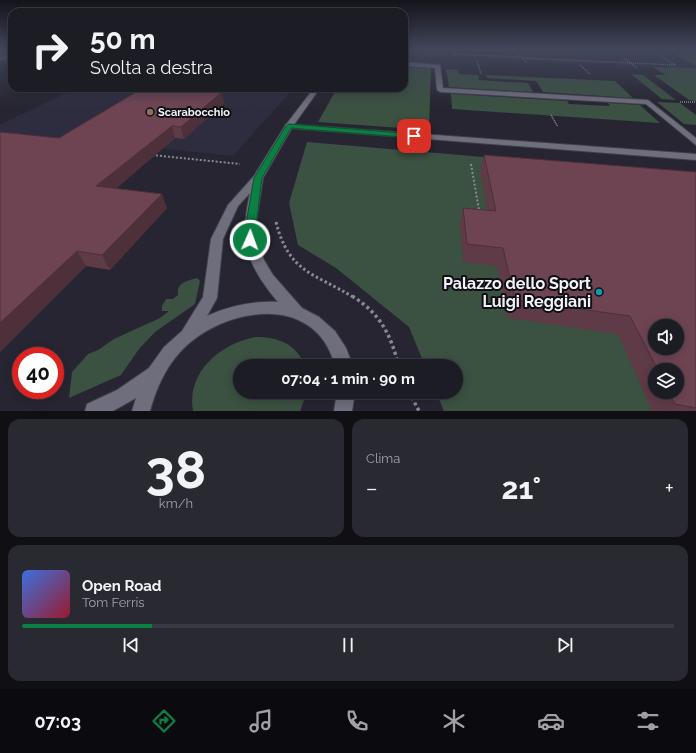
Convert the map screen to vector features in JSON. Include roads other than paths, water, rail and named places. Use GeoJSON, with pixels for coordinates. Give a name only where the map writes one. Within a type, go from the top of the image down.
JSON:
{"type":"FeatureCollection","features":[{"type":"Feature","properties":{"kind":"street"},"geometry":{"type":"LineString","coordinates":[[438,68],[440,90],[648,102],[696,142]]}},
{"type":"Feature","properties":{"kind":"street"},"geometry":{"type":"LineString","coordinates":[[188,335],[210,298],[212,268],[217,239],[233,205],[261,172],[289,126],[314,92]]}},
{"type":"Feature","properties":{"kind":"street"},"geometry":{"type":"LineString","coordinates":[[289,126],[696,157]]}},
{"type":"Feature","properties":{"kind":"street"},"geometry":{"type":"LineString","coordinates":[[261,172],[250,229],[250,240],[258,264],[276,290],[296,312]]}},
{"type":"Feature","properties":{"kind":"street"},"geometry":{"type":"LineString","coordinates":[[141,411],[145,393],[164,359],[188,335],[203,324],[218,317],[245,308],[266,307],[296,312],[308,318],[330,336],[338,348],[342,359]]}},
{"type":"Feature","properties":{"kind":"street"},"geometry":{"type":"LineString","coordinates":[[94,411],[123,396],[155,374]]}},
{"type":"Feature","properties":{"kind":"street"},"geometry":{"type":"LineString","coordinates":[[343,411],[345,399]]}},
{"type":"Feature","properties":{"kind":"place","name":"Scarabocchio"},"geometry":{"type":"Point","coordinates":[150,112]}},
{"type":"Feature","properties":{"kind":"place","name":"Palazzo dello Sport Luigi Reggiani"},"geometry":{"type":"Point","coordinates":[599,292]}}]}
